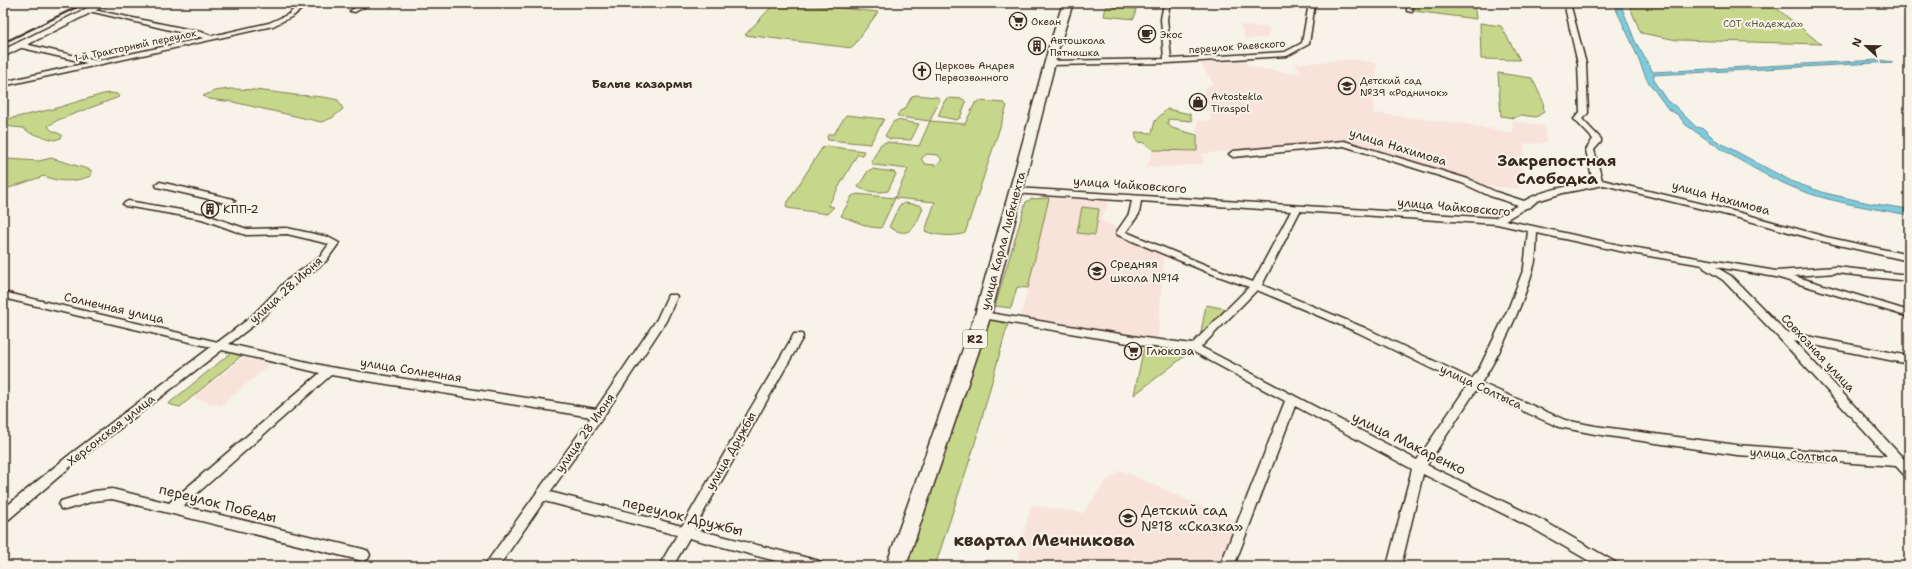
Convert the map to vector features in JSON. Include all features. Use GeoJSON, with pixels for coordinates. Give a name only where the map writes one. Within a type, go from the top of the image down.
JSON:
{"type":"FeatureCollection","features":[{"type":"Feature","properties":{"kind":"main road"},"geometry":{"type":"LineString","coordinates":[[3,54],[105,3]]}},
{"type":"Feature","properties":{"kind":"main road","name":"улица Карла Либкнехта"},"geometry":{"type":"LineString","coordinates":[[896,566],[983,315],[1050,63],[1068,3]]}},
{"type":"Feature","properties":{"kind":"street"},"geometry":{"type":"LineString","coordinates":[[277,3],[303,5]]}},
{"type":"Feature","properties":{"kind":"street"},"geometry":{"type":"LineString","coordinates":[[353,11],[368,3]]}},
{"type":"Feature","properties":{"kind":"street"},"geometry":{"type":"LineString","coordinates":[[1167,3],[1164,18],[1168,61]]}},
{"type":"Feature","properties":{"kind":"street","name":"переулок Раевского"},"geometry":{"type":"LineString","coordinates":[[1050,63],[1168,61],[1287,54],[1305,44],[1312,3]]}},
{"type":"Feature","properties":{"kind":"street"},"geometry":{"type":"LineString","coordinates":[[1410,3],[1410,11]]}},
{"type":"Feature","properties":{"kind":"street"},"geometry":{"type":"LineString","coordinates":[[1567,3],[1582,64],[1584,114],[1578,119],[1597,139],[1597,142],[1590,150],[1598,183]]}},
{"type":"Feature","properties":{"kind":"street","name":"1-й Тракторный переулок"},"geometry":{"type":"LineString","coordinates":[[3,84],[271,25],[287,17],[303,5]]}},
{"type":"Feature","properties":{"kind":"street"},"geometry":{"type":"LineString","coordinates":[[91,10],[201,34],[212,38]]}},
{"type":"Feature","properties":{"kind":"street"},"geometry":{"type":"LineString","coordinates":[[21,45],[96,63]]}},
{"type":"Feature","properties":{"kind":"street","name":"улица Нахимова"},"geometry":{"type":"LineString","coordinates":[[1232,154],[1344,143],[1466,181],[1493,194],[1527,205]]}},
{"type":"Feature","properties":{"kind":"street","name":"улица Нахимова"},"geometry":{"type":"LineString","coordinates":[[1497,221],[1527,205],[1534,199],[1598,183],[1613,184],[1824,239],[1909,258]]}},
{"type":"Feature","properties":{"kind":"street"},"geometry":{"type":"LineString","coordinates":[[160,185],[230,200]]}},
{"type":"Feature","properties":{"kind":"street","name":"улица Чайковского"},"geometry":{"type":"LineString","coordinates":[[1016,191],[1497,221],[1619,248],[1776,274],[1836,270],[1909,278]]}},
{"type":"Feature","properties":{"kind":"street","name":"улица Солтыса"},"geometry":{"type":"LineString","coordinates":[[1137,198],[1134,214],[1121,233],[1210,270],[1256,286],[1361,330],[1475,385],[1563,424],[1595,430],[1737,450],[1900,462]]}},
{"type":"Feature","properties":{"kind":"street","name":"улица 28 Июня"},"geometry":{"type":"LineString","coordinates":[[128,204],[204,217],[246,232],[287,231],[325,239],[334,243],[323,259],[290,283],[255,319],[220,345]]}},
{"type":"Feature","properties":{"kind":"street"},"geometry":{"type":"LineString","coordinates":[[983,315],[1145,342],[1194,348],[1256,286],[1297,208]]}},
{"type":"Feature","properties":{"kind":"street"},"geometry":{"type":"LineString","coordinates":[[1394,566],[1419,467],[1448,421],[1475,385],[1485,368],[1514,307],[1529,268],[1533,228]]}},
{"type":"Feature","properties":{"kind":"street","name":"Совхозная улица"},"geometry":{"type":"LineString","coordinates":[[1698,262],[1714,269],[1727,278],[1783,335],[1909,473]]}},
{"type":"Feature","properties":{"kind":"street"},"geometry":{"type":"LineString","coordinates":[[1776,274],[1909,314]]}},
{"type":"Feature","properties":{"kind":"street","name":"Солнечная улица"},"geometry":{"type":"LineString","coordinates":[[3,295],[220,345]]}},
{"type":"Feature","properties":{"kind":"street","name":"улица 28 Июня"},"geometry":{"type":"LineString","coordinates":[[491,566],[599,414],[662,319],[672,297]]}},
{"type":"Feature","properties":{"kind":"street"},"geometry":{"type":"LineString","coordinates":[[1783,335],[1909,360]]}},
{"type":"Feature","properties":{"kind":"street","name":"улица Дружбы"},"geometry":{"type":"LineString","coordinates":[[666,566],[798,337]]}},
{"type":"Feature","properties":{"kind":"street","name":"улица Солнечная"},"geometry":{"type":"LineString","coordinates":[[220,345],[329,371],[599,414]]}},
{"type":"Feature","properties":{"kind":"street","name":"Херсонская улица"},"geometry":{"type":"LineString","coordinates":[[3,516],[72,459],[220,345]]}},
{"type":"Feature","properties":{"kind":"street","name":"улица Макаренко"},"geometry":{"type":"LineString","coordinates":[[1194,348],[1291,401],[1419,467],[1537,524],[1610,566]]}},
{"type":"Feature","properties":{"kind":"street"},"geometry":{"type":"LineString","coordinates":[[173,508],[329,371]]}},
{"type":"Feature","properties":{"kind":"street"},"geometry":{"type":"LineString","coordinates":[[1227,566],[1291,401]]}},
{"type":"Feature","properties":{"kind":"street","name":"переулок Победы"},"geometry":{"type":"LineString","coordinates":[[65,505],[94,496],[112,494],[363,555]]}},
{"type":"Feature","properties":{"kind":"street","name":"переулок Дружбы"},"geometry":{"type":"LineString","coordinates":[[542,496],[816,566]]}},
{"type":"Feature","properties":{"kind":"shaded area"},"geometry":{"type":"Polygon","coordinates":[[[1240,25],[1270,28],[1267,38],[1246,39],[1240,25]]]}},
{"type":"Feature","properties":{"kind":"shaded area"},"geometry":{"type":"Polygon","coordinates":[[[1353,59],[1377,63],[1373,113],[1466,124],[1513,133],[1513,121],[1544,126],[1547,142],[1535,144],[1525,143],[1519,189],[1483,185],[1343,140],[1201,154],[1204,164],[1146,168],[1153,150],[1197,151],[1197,120],[1212,121],[1203,90],[1213,83],[1201,64],[1244,60],[1250,67],[1301,73],[1295,64],[1353,59]]]}},
{"type":"Feature","properties":{"kind":"shaded area","name":"Средняя школа №14"},"geometry":{"type":"Polygon","coordinates":[[[1049,198],[1109,202],[1100,220],[1119,228],[1119,234],[1164,254],[1158,338],[1021,317],[1049,198]]]}},
{"type":"Feature","properties":{"kind":"shaded area"},"geometry":{"type":"Polygon","coordinates":[[[242,358],[270,364],[221,406],[193,398],[242,358]]]}},
{"type":"Feature","properties":{"kind":"shaded area","name":"Детский сад №18 «Сказка»"},"geometry":{"type":"Polygon","coordinates":[[[1121,470],[1239,523],[1222,566],[1016,566],[1031,505],[1083,513],[1106,481],[1121,470]]]}},
{"type":"Feature","properties":{"kind":"green space"},"geometry":{"type":"Polygon","coordinates":[[[775,3],[796,3],[878,12],[852,48],[745,35],[775,3]]]}},
{"type":"Feature","properties":{"kind":"green space"},"geometry":{"type":"Polygon","coordinates":[[[1414,3],[1474,3],[1476,19],[1414,11],[1414,3]]]}},
{"type":"Feature","properties":{"kind":"green space","name":"СОТ «Надежда»"},"geometry":{"type":"Polygon","coordinates":[[[1628,3],[1770,3],[1821,44],[1677,40],[1641,33],[1628,3]]]}},
{"type":"Feature","properties":{"kind":"green space"},"geometry":{"type":"Polygon","coordinates":[[[1106,6],[1136,9],[1134,19],[1104,16],[1106,6]]]}},
{"type":"Feature","properties":{"kind":"green space"},"geometry":{"type":"Polygon","coordinates":[[[1480,23],[1501,26],[1520,60],[1481,59],[1480,23]]]}},
{"type":"Feature","properties":{"kind":"green space"},"geometry":{"type":"Polygon","coordinates":[[[1498,73],[1532,78],[1543,101],[1544,112],[1536,117],[1521,115],[1514,118],[1501,116],[1498,73]]]}},
{"type":"Feature","properties":{"kind":"green space"},"geometry":{"type":"Polygon","coordinates":[[[230,89],[316,96],[338,100],[343,109],[332,118],[321,122],[233,102],[209,99],[203,96],[214,91],[230,89]]]}},
{"type":"Feature","properties":{"kind":"green space"},"geometry":{"type":"Polygon","coordinates":[[[111,93],[117,94],[119,97],[58,120],[48,126],[51,130],[62,135],[61,138],[54,140],[30,133],[23,128],[3,126],[3,120],[53,109],[111,93]]]}},
{"type":"Feature","properties":{"kind":"green space"},"geometry":{"type":"Polygon","coordinates":[[[912,96],[937,97],[940,99],[930,121],[899,117],[897,115],[900,111],[905,109],[912,96]]]}},
{"type":"Feature","properties":{"kind":"green space"},"geometry":{"type":"Polygon","coordinates":[[[950,98],[963,99],[966,102],[960,118],[956,120],[938,116],[945,100],[950,98]]]}},
{"type":"Feature","properties":{"kind":"green space"},"geometry":{"type":"Polygon","coordinates":[[[979,101],[1004,103],[1007,106],[965,233],[945,235],[925,231],[935,202],[895,198],[908,169],[874,165],[871,162],[881,144],[887,142],[919,146],[930,121],[965,124],[975,103],[979,101]],[[927,154],[921,159],[925,164],[936,165],[942,160],[938,155],[927,154]]]}},
{"type":"Feature","properties":{"kind":"green space"},"geometry":{"type":"Polygon","coordinates":[[[1167,109],[1190,114],[1192,121],[1168,119],[1168,124],[1172,128],[1197,135],[1197,151],[1153,150],[1145,143],[1137,142],[1135,132],[1152,133],[1155,121],[1167,109]]]}},
{"type":"Feature","properties":{"kind":"green space"},"geometry":{"type":"Polygon","coordinates":[[[846,115],[884,119],[870,144],[828,140],[827,136],[829,134],[834,134],[846,115]]]}},
{"type":"Feature","properties":{"kind":"green space"},"geometry":{"type":"Polygon","coordinates":[[[897,120],[919,124],[911,140],[890,139],[885,136],[893,122],[897,120]]]}},
{"type":"Feature","properties":{"kind":"green space"},"geometry":{"type":"Polygon","coordinates":[[[826,146],[864,151],[862,155],[857,155],[828,206],[834,207],[827,214],[787,208],[786,205],[822,148],[826,146]]]}},
{"type":"Feature","properties":{"kind":"green space"},"geometry":{"type":"Polygon","coordinates":[[[51,158],[91,170],[91,176],[79,180],[62,181],[44,176],[3,190],[3,164],[7,159],[39,161],[51,158]]]}},
{"type":"Feature","properties":{"kind":"green space"},"geometry":{"type":"Polygon","coordinates":[[[872,169],[894,172],[896,174],[888,191],[873,192],[858,187],[868,171],[872,169]]]}},
{"type":"Feature","properties":{"kind":"green space"},"geometry":{"type":"Polygon","coordinates":[[[857,194],[895,198],[881,228],[870,227],[841,216],[852,196],[857,194]]]}},
{"type":"Feature","properties":{"kind":"green space"},"geometry":{"type":"Polygon","coordinates":[[[1049,198],[1028,288],[1017,287],[1011,308],[995,306],[1026,202],[1031,199],[1049,198]]]}},
{"type":"Feature","properties":{"kind":"green space"},"geometry":{"type":"Polygon","coordinates":[[[904,203],[920,205],[923,208],[915,225],[908,232],[896,231],[889,227],[899,206],[904,203]]]}},
{"type":"Feature","properties":{"kind":"green space"},"geometry":{"type":"Polygon","coordinates":[[[1082,207],[1099,209],[1095,235],[1077,233],[1082,207]]]}},
{"type":"Feature","properties":{"kind":"green space"},"geometry":{"type":"Polygon","coordinates":[[[1206,305],[1227,309],[1200,337],[1206,305]]]}},
{"type":"Feature","properties":{"kind":"green space"},"geometry":{"type":"Polygon","coordinates":[[[983,315],[1009,320],[973,450],[935,566],[896,566],[983,315]]]}},
{"type":"Feature","properties":{"kind":"green space"},"geometry":{"type":"Polygon","coordinates":[[[1145,342],[1188,347],[1185,356],[1134,395],[1145,342]]]}},
{"type":"Feature","properties":{"kind":"green space"},"geometry":{"type":"Polygon","coordinates":[[[232,352],[241,356],[180,407],[168,404],[232,352]]]}},
{"type":"Feature","properties":{"kind":"water"},"geometry":{"type":"Polygon","coordinates":[[[1613,3],[1620,3],[1635,41],[1653,72],[1879,60],[1893,62],[1653,75],[1655,83],[1667,101],[1675,106],[1696,127],[1704,129],[1715,140],[1793,182],[1825,193],[1869,203],[1909,209],[1909,215],[1858,206],[1810,194],[1772,178],[1736,158],[1686,125],[1678,115],[1668,109],[1647,80],[1613,3]]]}},
{"type":"Feature","properties":{"kind":"railway"},"geometry":{"type":"LineString","coordinates":[[3,43],[85,3]]}},
{"type":"Feature","properties":{"kind":"place","name":"Океан"},"geometry":{"type":"Point","coordinates":[1018,21]}},
{"type":"Feature","properties":{"kind":"place","name":"Экос"},"geometry":{"type":"Point","coordinates":[1147,34]}},
{"type":"Feature","properties":{"kind":"place","name":"Автошкола Пятнашка"},"geometry":{"type":"Point","coordinates":[1037,46]}},
{"type":"Feature","properties":{"kind":"place","name":"Церковь Андрея Первозванного"},"geometry":{"type":"Point","coordinates":[922,71]}},
{"type":"Feature","properties":{"kind":"place","name":"Детский сад №39 «Родничок»"},"geometry":{"type":"Point","coordinates":[1347,86]}},
{"type":"Feature","properties":{"kind":"place","name":"Avtostekla Tiraspol"},"geometry":{"type":"Point","coordinates":[1198,102]}},
{"type":"Feature","properties":{"kind":"place","name":"КПП-2"},"geometry":{"type":"Point","coordinates":[210,209]}},
{"type":"Feature","properties":{"kind":"place","name":"Средняя школа №14"},"geometry":{"type":"Point","coordinates":[1097,271]}},
{"type":"Feature","properties":{"kind":"place","name":"Глюкоза"},"geometry":{"type":"Point","coordinates":[1133,351]}},
{"type":"Feature","properties":{"kind":"place","name":"Детский сад №18 «Сказка»"},"geometry":{"type":"Point","coordinates":[1128,518]}},
{"type":"Feature","properties":{"kind":"district","name":"Белые казармы"},"geometry":{"type":"Point","coordinates":[642,84]}},
{"type":"Feature","properties":{"kind":"district","name":"Закрепостная Слободка"},"geometry":{"type":"Point","coordinates":[1557,169]}},
{"type":"Feature","properties":{"kind":"district","name":"квартал Мечникова"},"geometry":{"type":"Point","coordinates":[1044,540]}}]}
